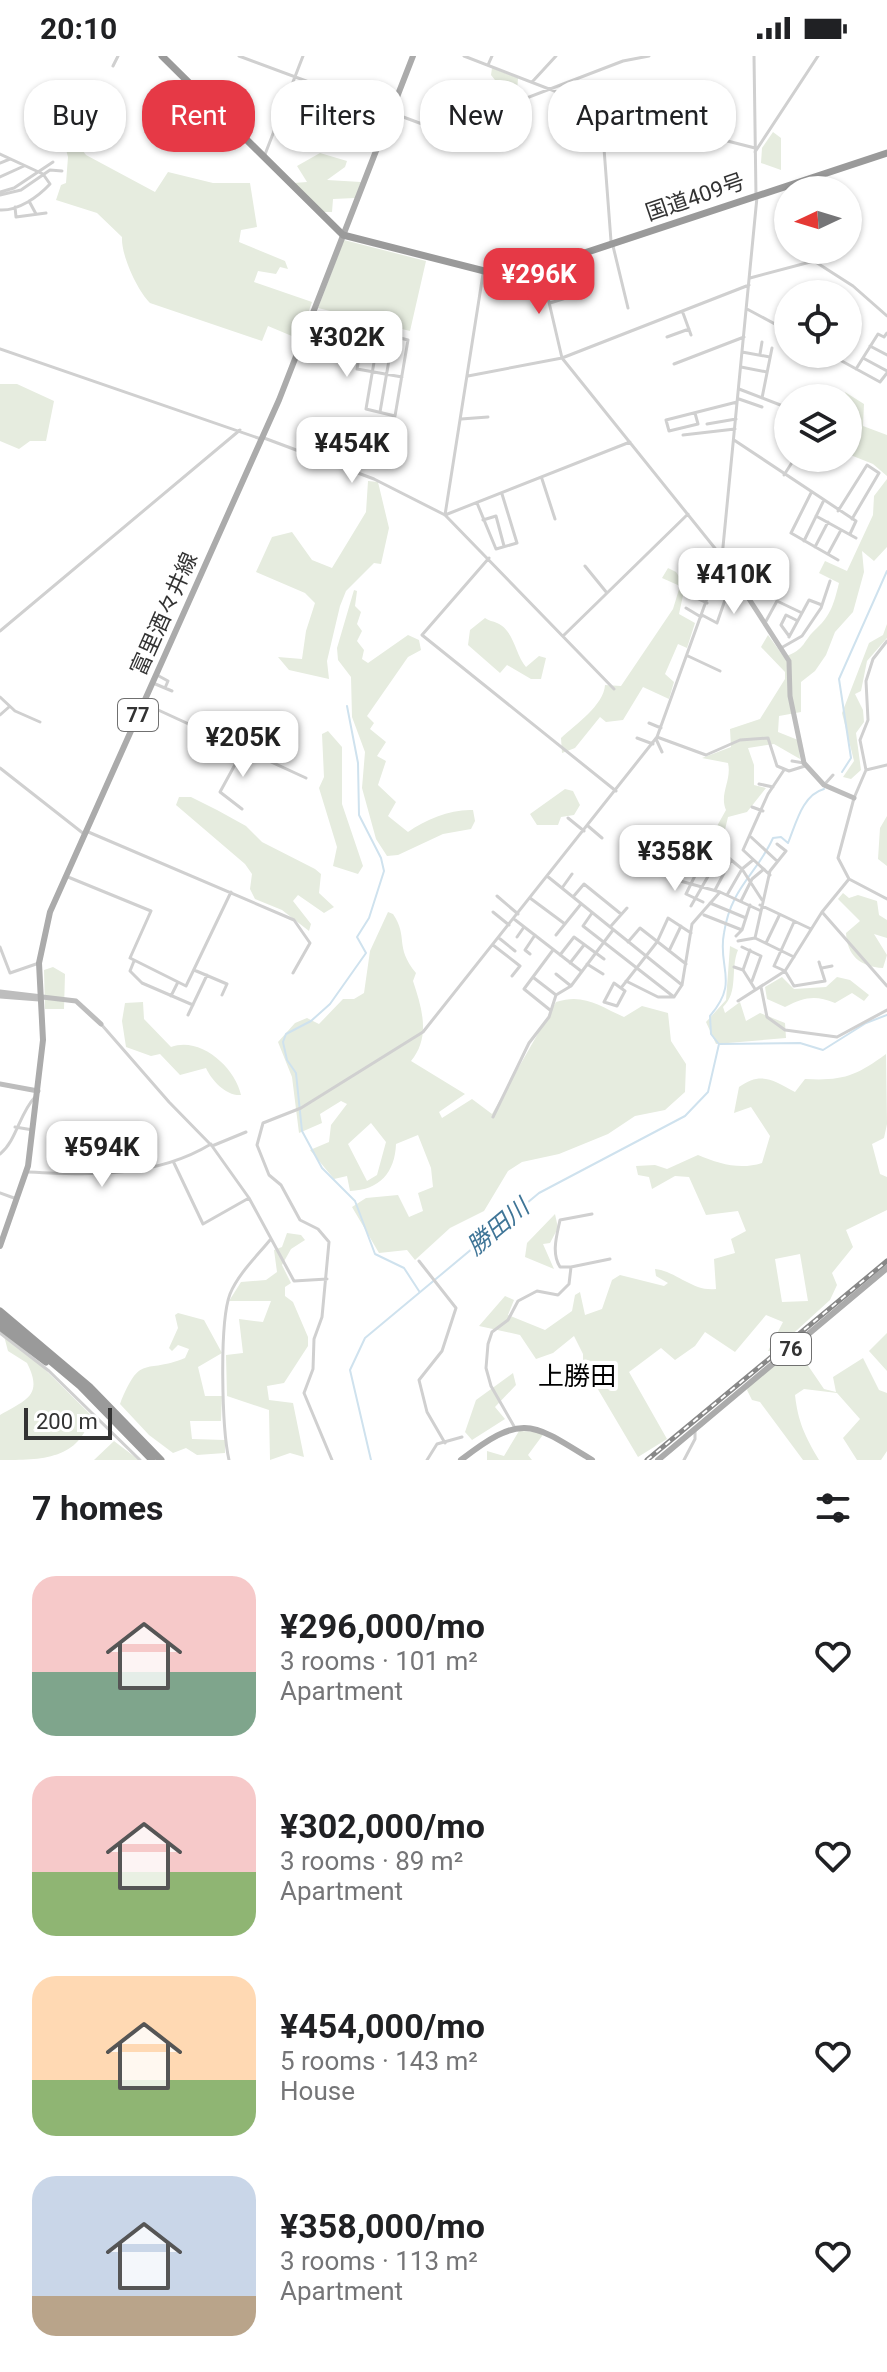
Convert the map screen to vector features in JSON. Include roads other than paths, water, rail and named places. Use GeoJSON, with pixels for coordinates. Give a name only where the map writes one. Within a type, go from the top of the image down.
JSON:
{"type":"FeatureCollection","features":[{"type":"Feature","properties":{"kind":"highway","name":"国道409号"},"geometry":{"type":"LineString","coordinates":[[162,56],[343,235],[509,276],[887,153]]}},
{"type":"Feature","properties":{"kind":"highway"},"geometry":{"type":"LineString","coordinates":[[0,1308],[35,1338],[148,1456],[161,1460]]}},
{"type":"Feature","properties":{"kind":"highway"},"geometry":{"type":"LineString","coordinates":[[0,1319],[85,1388]]}},
{"type":"Feature","properties":{"kind":"highway"},"geometry":{"type":"LineString","coordinates":[[0,1327],[85,1388]]}},
{"type":"Feature","properties":{"kind":"main road","name":"富里酒々井線"},"geometry":{"type":"LineString","coordinates":[[404,80],[413,56]]}},
{"type":"Feature","properties":{"kind":"main road","name":"富里酒々井線"},"geometry":{"type":"LineString","coordinates":[[0,1246],[27,1172],[43,1040],[39,963],[50,912],[262,438],[376,152]]}},
{"type":"Feature","properties":{"kind":"main road","name":"76"},"geometry":{"type":"LineString","coordinates":[[658,1460],[887,1268]]}},
{"type":"Feature","properties":{"kind":"main road"},"geometry":{"type":"LineString","coordinates":[[461,1460],[499,1433],[515,1428],[543,1430],[592,1460]]}},
{"type":"Feature","properties":{"kind":"street"},"geometry":{"type":"LineString","coordinates":[[113,66],[118,56]]}},
{"type":"Feature","properties":{"kind":"street"},"geometry":{"type":"LineString","coordinates":[[239,56],[303,80]]}},
{"type":"Feature","properties":{"kind":"street"},"geometry":{"type":"LineString","coordinates":[[264,157],[303,56]]}},
{"type":"Feature","properties":{"kind":"street"},"geometry":{"type":"LineString","coordinates":[[464,56],[548,86]]}},
{"type":"Feature","properties":{"kind":"street"},"geometry":{"type":"LineString","coordinates":[[488,65],[492,56]]}},
{"type":"Feature","properties":{"kind":"street"},"geometry":{"type":"LineString","coordinates":[[533,81],[556,56]]}},
{"type":"Feature","properties":{"kind":"street"},"geometry":{"type":"LineString","coordinates":[[577,80],[623,61],[649,56]]}},
{"type":"Feature","properties":{"kind":"street"},"geometry":{"type":"LineString","coordinates":[[332,1460],[304,1393],[313,1369],[314,1339],[322,1317],[329,1242],[318,1229],[300,1220],[281,1185],[269,1175],[257,1145],[260,1128],[415,1040],[657,738],[722,557],[757,196],[754,56]]}},
{"type":"Feature","properties":{"kind":"street"},"geometry":{"type":"LineString","coordinates":[[755,150],[818,56]]}},
{"type":"Feature","properties":{"kind":"street"},"geometry":{"type":"LineString","coordinates":[[404,117],[446,131],[548,92]]}},
{"type":"Feature","properties":{"kind":"street"},"geometry":{"type":"LineString","coordinates":[[736,145],[755,150]]}},
{"type":"Feature","properties":{"kind":"street"},"geometry":{"type":"LineString","coordinates":[[605,152],[612,244],[628,308]]}},
{"type":"Feature","properties":{"kind":"street"},"geometry":{"type":"LineString","coordinates":[[0,154],[41,174],[50,184],[29,201],[0,210]]}},
{"type":"Feature","properties":{"kind":"street"},"geometry":{"type":"LineString","coordinates":[[0,163],[10,159]]}},
{"type":"Feature","properties":{"kind":"street"},"geometry":{"type":"LineString","coordinates":[[0,193],[21,190],[53,162]]}},
{"type":"Feature","properties":{"kind":"street"},"geometry":{"type":"LineString","coordinates":[[0,177],[24,166]]}},
{"type":"Feature","properties":{"kind":"street"},"geometry":{"type":"LineString","coordinates":[[41,174],[50,170],[62,171]]}},
{"type":"Feature","properties":{"kind":"street"},"geometry":{"type":"LineString","coordinates":[[29,201],[36,214]]}},
{"type":"Feature","properties":{"kind":"street"},"geometry":{"type":"LineString","coordinates":[[15,207],[16,217],[46,213]]}},
{"type":"Feature","properties":{"kind":"street"},"geometry":{"type":"LineString","coordinates":[[750,278],[814,261],[853,286],[887,316]]}},
{"type":"Feature","properties":{"kind":"street"},"geometry":{"type":"LineString","coordinates":[[541,268],[562,358],[722,557],[791,666],[790,696],[804,764]]}},
{"type":"Feature","properties":{"kind":"street"},"geometry":{"type":"LineString","coordinates":[[445,515],[484,272]]}},
{"type":"Feature","properties":{"kind":"street"},"geometry":{"type":"LineString","coordinates":[[468,376],[562,358],[749,285]]}},
{"type":"Feature","properties":{"kind":"street"},"geometry":{"type":"LineString","coordinates":[[550,303],[585,292]]}},
{"type":"Feature","properties":{"kind":"street"},"geometry":{"type":"LineString","coordinates":[[747,309],[774,323]]}},
{"type":"Feature","properties":{"kind":"street"},"geometry":{"type":"LineString","coordinates":[[682,312],[691,335]]}},
{"type":"Feature","properties":{"kind":"street"},"geometry":{"type":"LineString","coordinates":[[313,315],[408,340],[395,416],[366,409],[379,333]]}},
{"type":"Feature","properties":{"kind":"street"},"geometry":{"type":"LineString","coordinates":[[364,329],[357,369],[402,377]]}},
{"type":"Feature","properties":{"kind":"street"},"geometry":{"type":"LineString","coordinates":[[667,337],[689,329]]}},
{"type":"Feature","properties":{"kind":"street"},"geometry":{"type":"LineString","coordinates":[[863,358],[887,372],[880,382],[856,369],[878,334],[886,336]]}},
{"type":"Feature","properties":{"kind":"street"},"geometry":{"type":"LineString","coordinates":[[380,412],[393,336]]}},
{"type":"Feature","properties":{"kind":"street"},"geometry":{"type":"LineString","coordinates":[[674,364],[744,337]]}},
{"type":"Feature","properties":{"kind":"street"},"geometry":{"type":"LineString","coordinates":[[759,355],[762,342]]}},
{"type":"Feature","properties":{"kind":"street"},"geometry":{"type":"LineString","coordinates":[[870,346],[887,355]]}},
{"type":"Feature","properties":{"kind":"street"},"geometry":{"type":"LineString","coordinates":[[762,398],[772,348]]}},
{"type":"Feature","properties":{"kind":"street"},"geometry":{"type":"LineString","coordinates":[[0,349],[374,479],[445,515],[614,689]]}},
{"type":"Feature","properties":{"kind":"street"},"geometry":{"type":"LineString","coordinates":[[742,352],[770,357]]}},
{"type":"Feature","properties":{"kind":"street"},"geometry":{"type":"LineString","coordinates":[[741,367],[767,372]]}},
{"type":"Feature","properties":{"kind":"street"},"geometry":{"type":"LineString","coordinates":[[739,389],[774,403]]}},
{"type":"Feature","properties":{"kind":"street"},"geometry":{"type":"LineString","coordinates":[[695,413],[698,424],[669,431],[666,420],[738,400],[762,407]]}},
{"type":"Feature","properties":{"kind":"street"},"geometry":{"type":"LineString","coordinates":[[461,419],[488,417]]}},
{"type":"Feature","properties":{"kind":"street"},"geometry":{"type":"LineString","coordinates":[[707,424],[736,419]]}},
{"type":"Feature","properties":{"kind":"street"},"geometry":{"type":"LineString","coordinates":[[683,435],[735,429]]}},
{"type":"Feature","properties":{"kind":"street"},"geometry":{"type":"LineString","coordinates":[[0,631],[240,430]]}},
{"type":"Feature","properties":{"kind":"street"},"geometry":{"type":"LineString","coordinates":[[734,440],[823,502],[856,521],[850,534]]}},
{"type":"Feature","properties":{"kind":"street"},"geometry":{"type":"LineString","coordinates":[[445,515],[630,442]]}},
{"type":"Feature","properties":{"kind":"street"},"geometry":{"type":"LineString","coordinates":[[838,511],[867,465],[879,473],[852,519]]}},
{"type":"Feature","properties":{"kind":"street"},"geometry":{"type":"LineString","coordinates":[[542,479],[555,519]]}},
{"type":"Feature","properties":{"kind":"street"},"geometry":{"type":"LineString","coordinates":[[811,493],[791,533],[838,560]]}},
{"type":"Feature","properties":{"kind":"street"},"geometry":{"type":"LineString","coordinates":[[477,503],[496,549],[517,543],[502,494]]}},
{"type":"Feature","properties":{"kind":"street"},"geometry":{"type":"LineString","coordinates":[[804,541],[823,502]]}},
{"type":"Feature","properties":{"kind":"street"},"geometry":{"type":"LineString","coordinates":[[563,636],[688,514]]}},
{"type":"Feature","properties":{"kind":"street"},"geometry":{"type":"LineString","coordinates":[[483,520],[496,516],[504,547]]}},
{"type":"Feature","properties":{"kind":"street"},"geometry":{"type":"LineString","coordinates":[[816,516],[856,538]]}},
{"type":"Feature","properties":{"kind":"street"},"geometry":{"type":"LineString","coordinates":[[815,547],[828,522]]}},
{"type":"Feature","properties":{"kind":"street"},"geometry":{"type":"LineString","coordinates":[[828,554],[841,530]]}},
{"type":"Feature","properties":{"kind":"street"},"geometry":{"type":"LineString","coordinates":[[489,558],[422,635],[616,791]]}},
{"type":"Feature","properties":{"kind":"street"},"geometry":{"type":"LineString","coordinates":[[585,566],[607,593]]}},
{"type":"Feature","properties":{"kind":"street"},"geometry":{"type":"LineString","coordinates":[[790,638],[802,636],[822,605],[830,581]]}},
{"type":"Feature","properties":{"kind":"street"},"geometry":{"type":"LineString","coordinates":[[686,608],[717,623],[726,597],[711,592]]}},
{"type":"Feature","properties":{"kind":"street"},"geometry":{"type":"LineString","coordinates":[[690,595],[707,603]]}},
{"type":"Feature","properties":{"kind":"street"},"geometry":{"type":"LineString","coordinates":[[781,648],[790,638],[809,600],[822,605]]}},
{"type":"Feature","properties":{"kind":"street"},"geometry":{"type":"LineString","coordinates":[[765,623],[777,601],[802,613]]}},
{"type":"Feature","properties":{"kind":"street"},"geometry":{"type":"LineString","coordinates":[[790,638],[781,625],[786,615],[798,621]]}},
{"type":"Feature","properties":{"kind":"street"},"geometry":{"type":"LineString","coordinates":[[887,641],[869,667],[864,691],[868,720],[860,740],[866,770],[854,798],[838,858],[849,879],[887,899]]}},
{"type":"Feature","properties":{"kind":"street"},"geometry":{"type":"LineString","coordinates":[[688,656],[720,671]]}},
{"type":"Feature","properties":{"kind":"street"},"geometry":{"type":"LineString","coordinates":[[156,675],[168,681],[165,688]]}},
{"type":"Feature","properties":{"kind":"street"},"geometry":{"type":"LineString","coordinates":[[153,683],[172,691]]}},
{"type":"Feature","properties":{"kind":"street"},"geometry":{"type":"LineString","coordinates":[[0,697],[40,722]]}},
{"type":"Feature","properties":{"kind":"street"},"geometry":{"type":"LineString","coordinates":[[143,703],[306,778]]}},
{"type":"Feature","properties":{"kind":"street"},"geometry":{"type":"LineString","coordinates":[[0,715],[10,706]]}},
{"type":"Feature","properties":{"kind":"street"},"geometry":{"type":"LineString","coordinates":[[790,727],[797,719]]}},
{"type":"Feature","properties":{"kind":"street"},"geometry":{"type":"LineString","coordinates":[[649,723],[661,728]]}},
{"type":"Feature","properties":{"kind":"street"},"geometry":{"type":"LineString","coordinates":[[251,752],[260,730]]}},
{"type":"Feature","properties":{"kind":"street"},"geometry":{"type":"LineString","coordinates":[[637,738],[653,744]]}},
{"type":"Feature","properties":{"kind":"street"},"geometry":{"type":"LineString","coordinates":[[657,738],[706,755],[740,740],[768,738],[772,759],[784,770],[794,771],[804,764]]}},
{"type":"Feature","properties":{"kind":"street"},"geometry":{"type":"LineString","coordinates":[[657,738],[662,752]]}},
{"type":"Feature","properties":{"kind":"street"},"geometry":{"type":"LineString","coordinates":[[242,809],[220,792],[244,748]]}},
{"type":"Feature","properties":{"kind":"street"},"geometry":{"type":"LineString","coordinates":[[792,761],[804,764],[824,785],[854,798]]}},
{"type":"Feature","properties":{"kind":"street"},"geometry":{"type":"LineString","coordinates":[[866,770],[887,765]]}},
{"type":"Feature","properties":{"kind":"street"},"geometry":{"type":"LineString","coordinates":[[0,768],[85,832],[294,920],[309,937],[310,943],[293,973]]}},
{"type":"Feature","properties":{"kind":"street"},"geometry":{"type":"LineString","coordinates":[[770,875],[743,850],[784,770]]}},
{"type":"Feature","properties":{"kind":"street"},"geometry":{"type":"LineString","coordinates":[[824,785],[833,775]]}},
{"type":"Feature","properties":{"kind":"street"},"geometry":{"type":"LineString","coordinates":[[759,784],[773,787]]}},
{"type":"Feature","properties":{"kind":"street"},"geometry":{"type":"LineString","coordinates":[[752,807],[763,811]]}},
{"type":"Feature","properties":{"kind":"street"},"geometry":{"type":"LineString","coordinates":[[568,818],[584,831]]}},
{"type":"Feature","properties":{"kind":"street"},"geometry":{"type":"LineString","coordinates":[[753,818],[759,820]]}},
{"type":"Feature","properties":{"kind":"street"},"geometry":{"type":"LineString","coordinates":[[748,825],[755,827]]}},
{"type":"Feature","properties":{"kind":"street"},"geometry":{"type":"LineString","coordinates":[[588,826],[602,838]]}},
{"type":"Feature","properties":{"kind":"street"},"geometry":{"type":"LineString","coordinates":[[750,836],[777,861]]}},
{"type":"Feature","properties":{"kind":"street"},"geometry":{"type":"LineString","coordinates":[[703,902],[686,894],[711,843],[742,869],[762,900]]}},
{"type":"Feature","properties":{"kind":"street"},"geometry":{"type":"LineString","coordinates":[[755,938],[770,875],[786,851],[777,844]]}},
{"type":"Feature","properties":{"kind":"street"},"geometry":{"type":"LineString","coordinates":[[691,906],[726,845]]}},
{"type":"Feature","properties":{"kind":"street"},"geometry":{"type":"LineString","coordinates":[[727,895],[742,869],[753,859]]}},
{"type":"Feature","properties":{"kind":"street"},"geometry":{"type":"LineString","coordinates":[[704,915],[710,903],[717,900],[731,860]]}},
{"type":"Feature","properties":{"kind":"street"},"geometry":{"type":"LineString","coordinates":[[670,862],[669,874],[811,929]]}},
{"type":"Feature","properties":{"kind":"street"},"geometry":{"type":"LineString","coordinates":[[741,901],[750,881],[764,869]]}},
{"type":"Feature","properties":{"kind":"street"},"geometry":{"type":"LineString","coordinates":[[562,888],[572,874]]}},
{"type":"Feature","properties":{"kind":"street"},"geometry":{"type":"LineString","coordinates":[[66,875],[151,911],[130,958],[186,986],[231,892]]}},
{"type":"Feature","properties":{"kind":"street"},"geometry":{"type":"LineString","coordinates":[[547,876],[682,985]]}},
{"type":"Feature","properties":{"kind":"street"},"geometry":{"type":"LineString","coordinates":[[738,1001],[785,971],[822,912],[849,879]]}},
{"type":"Feature","properties":{"kind":"street"},"geometry":{"type":"LineString","coordinates":[[573,897],[584,884],[621,914]]}},
{"type":"Feature","properties":{"kind":"street"},"geometry":{"type":"LineString","coordinates":[[497,896],[518,914]]}},
{"type":"Feature","properties":{"kind":"street"},"geometry":{"type":"LineString","coordinates":[[530,898],[565,924]]}},
{"type":"Feature","properties":{"kind":"street"},"geometry":{"type":"LineString","coordinates":[[710,903],[746,918]]}},
{"type":"Feature","properties":{"kind":"street"},"geometry":{"type":"LineString","coordinates":[[556,935],[581,904]]}},
{"type":"Feature","properties":{"kind":"street"},"geometry":{"type":"LineString","coordinates":[[736,936],[742,930],[750,905]]}},
{"type":"Feature","properties":{"kind":"street"},"geometry":{"type":"LineString","coordinates":[[493,1117],[556,995],[571,986],[627,908]]}},
{"type":"Feature","properties":{"kind":"street"},"geometry":{"type":"LineString","coordinates":[[493,912],[509,925]]}},
{"type":"Feature","properties":{"kind":"street"},"geometry":{"type":"LineString","coordinates":[[822,912],[887,986]]}},
{"type":"Feature","properties":{"kind":"street"},"geometry":{"type":"LineString","coordinates":[[592,913],[583,926],[674,997]]}},
{"type":"Feature","properties":{"kind":"street"},"geometry":{"type":"LineString","coordinates":[[674,997],[682,985],[696,917],[704,915],[742,930]]}},
{"type":"Feature","properties":{"kind":"street"},"geometry":{"type":"LineString","coordinates":[[766,943],[779,916]]}},
{"type":"Feature","properties":{"kind":"street"},"geometry":{"type":"LineString","coordinates":[[621,988],[657,942],[668,918],[691,933]]}},
{"type":"Feature","properties":{"kind":"street"},"geometry":{"type":"LineString","coordinates":[[514,919],[581,972]]}},
{"type":"Feature","properties":{"kind":"street"},"geometry":{"type":"LineString","coordinates":[[794,922],[774,966],[785,971],[794,986],[825,981],[819,962]]}},
{"type":"Feature","properties":{"kind":"street"},"geometry":{"type":"LineString","coordinates":[[669,951],[681,926]]}},
{"type":"Feature","properties":{"kind":"street"},"geometry":{"type":"LineString","coordinates":[[517,937],[524,927]]}},
{"type":"Feature","properties":{"kind":"street"},"geometry":{"type":"LineString","coordinates":[[628,942],[640,928],[687,964]]}},
{"type":"Feature","properties":{"kind":"street"},"geometry":{"type":"LineString","coordinates":[[530,954],[525,950],[535,935]]}},
{"type":"Feature","properties":{"kind":"street"},"geometry":{"type":"LineString","coordinates":[[560,955],[574,937],[604,959]]}},
{"type":"Feature","properties":{"kind":"street"},"geometry":{"type":"LineString","coordinates":[[499,938],[515,951]]}},
{"type":"Feature","properties":{"kind":"street"},"geometry":{"type":"LineString","coordinates":[[738,941],[755,938],[794,957]]}},
{"type":"Feature","properties":{"kind":"street"},"geometry":{"type":"LineString","coordinates":[[493,945],[520,966],[512,976]]}},
{"type":"Feature","properties":{"kind":"street"},"geometry":{"type":"LineString","coordinates":[[570,963],[584,945]]}},
{"type":"Feature","properties":{"kind":"street"},"geometry":{"type":"LineString","coordinates":[[0,947],[10,973],[39,963]]}},
{"type":"Feature","properties":{"kind":"street"},"geometry":{"type":"LineString","coordinates":[[742,947],[761,956],[752,981]]}},
{"type":"Feature","properties":{"kind":"street"},"geometry":{"type":"LineString","coordinates":[[550,1010],[524,989],[553,950]]}},
{"type":"Feature","properties":{"kind":"street"},"geometry":{"type":"LineString","coordinates":[[743,970],[750,950]]}},
{"type":"Feature","properties":{"kind":"street"},"geometry":{"type":"LineString","coordinates":[[134,961],[130,971],[142,983],[193,1005]]}},
{"type":"Feature","properties":{"kind":"street"},"geometry":{"type":"LineString","coordinates":[[587,964],[603,974]]}},
{"type":"Feature","properties":{"kind":"street"},"geometry":{"type":"LineString","coordinates":[[822,968],[832,966]]}},
{"type":"Feature","properties":{"kind":"street"},"geometry":{"type":"LineString","coordinates":[[734,967],[743,970],[755,989]]}},
{"type":"Feature","properties":{"kind":"street"},"geometry":{"type":"LineString","coordinates":[[194,970],[227,984],[222,995]]}},
{"type":"Feature","properties":{"kind":"street"},"geometry":{"type":"LineString","coordinates":[[556,974],[571,986]]}},
{"type":"Feature","properties":{"kind":"street"},"geometry":{"type":"LineString","coordinates":[[188,1015],[207,975]]}},
{"type":"Feature","properties":{"kind":"street"},"geometry":{"type":"LineString","coordinates":[[533,977],[556,995]]}},
{"type":"Feature","properties":{"kind":"street"},"geometry":{"type":"LineString","coordinates":[[625,981],[658,997],[674,997]]}},
{"type":"Feature","properties":{"kind":"street"},"geometry":{"type":"LineString","coordinates":[[171,996],[178,982]]}},
{"type":"Feature","properties":{"kind":"street"},"geometry":{"type":"LineString","coordinates":[[614,983],[621,988],[625,991],[617,1006],[604,1002],[614,983]]}},
{"type":"Feature","properties":{"kind":"street"},"geometry":{"type":"LineString","coordinates":[[761,987],[767,1017],[791,1031],[837,1037],[887,1010]]}},
{"type":"Feature","properties":{"kind":"street"},"geometry":{"type":"LineString","coordinates":[[0,994],[76,1001],[212,1145],[249,1198],[294,1281],[327,1279]]}},
{"type":"Feature","properties":{"kind":"street"},"geometry":{"type":"LineString","coordinates":[[0,1084],[38,1093],[24,1108],[10,1144],[0,1154]]}},
{"type":"Feature","properties":{"kind":"street"},"geometry":{"type":"LineString","coordinates":[[15,1127],[33,1130]]}},
{"type":"Feature","properties":{"kind":"street"},"geometry":{"type":"LineString","coordinates":[[27,1172],[107,1175],[173,1162],[246,1132]]}},
{"type":"Feature","properties":{"kind":"street"},"geometry":{"type":"LineString","coordinates":[[173,1162],[203,1224],[249,1198]]}},
{"type":"Feature","properties":{"kind":"street"},"geometry":{"type":"LineString","coordinates":[[0,1193],[18,1199]]}},
{"type":"Feature","properties":{"kind":"street"},"geometry":{"type":"LineString","coordinates":[[592,1214],[560,1220],[555,1242],[556,1261],[560,1267],[571,1267],[610,1259]]}},
{"type":"Feature","properties":{"kind":"street"},"geometry":{"type":"LineString","coordinates":[[229,1460],[224,1438],[228,1302],[233,1287],[270,1240]]}},
{"type":"Feature","properties":{"kind":"street"},"geometry":{"type":"LineString","coordinates":[[419,1261],[456,1308],[447,1341],[419,1380],[427,1412],[445,1443]]}},
{"type":"Feature","properties":{"kind":"street"},"geometry":{"type":"LineString","coordinates":[[515,1428],[491,1386],[486,1368],[492,1332],[508,1320],[518,1301],[537,1291],[558,1295],[569,1284],[571,1267]]}},
{"type":"Feature","properties":{"kind":"street"},"geometry":{"type":"LineString","coordinates":[[0,1333],[148,1456]]}},
{"type":"Feature","properties":{"kind":"street"},"geometry":{"type":"LineString","coordinates":[[684,1460],[695,1439],[695,1431]]}},
{"type":"Feature","properties":{"kind":"street"},"geometry":{"type":"LineString","coordinates":[[427,1460],[437,1444],[462,1437]]}},
{"type":"Feature","properties":{"kind":"waterway"},"geometry":{"type":"LineString","coordinates":[[842,772],[851,758],[839,679],[887,571]]}},
{"type":"Feature","properties":{"kind":"waterway"},"geometry":{"type":"LineString","coordinates":[[347,706],[358,763],[359,815],[381,858],[384,871],[369,918],[357,937],[366,953],[330,1004],[311,1021],[286,1034],[283,1042],[287,1060],[296,1073],[302,1131],[322,1168],[355,1201],[375,1254],[404,1268],[419,1291]]}},
{"type":"Feature","properties":{"kind":"waterway"},"geometry":{"type":"LineString","coordinates":[[718,1043],[711,1034],[710,1016],[719,1004],[726,984],[723,945],[732,904],[773,838],[781,837],[788,843],[805,804],[816,792],[824,789]]}},
{"type":"Feature","properties":{"kind":"waterway"},"geometry":{"type":"LineString","coordinates":[[719,1044],[800,1043],[823,1050],[866,1023],[887,1015]]}},
{"type":"Feature","properties":{"kind":"waterway","name":"勝田川"},"geometry":{"type":"LineString","coordinates":[[371,1460],[350,1370],[365,1338],[539,1193],[685,1116],[708,1092],[719,1044]]}},
{"type":"Feature","properties":{"kind":"railway"},"geometry":{"type":"LineString","coordinates":[[647,1460],[887,1261]]}},
{"type":"Feature","properties":{"kind":"district","name":"上勝田"},"geometry":{"type":"Point","coordinates":[577,1376]}}]}
